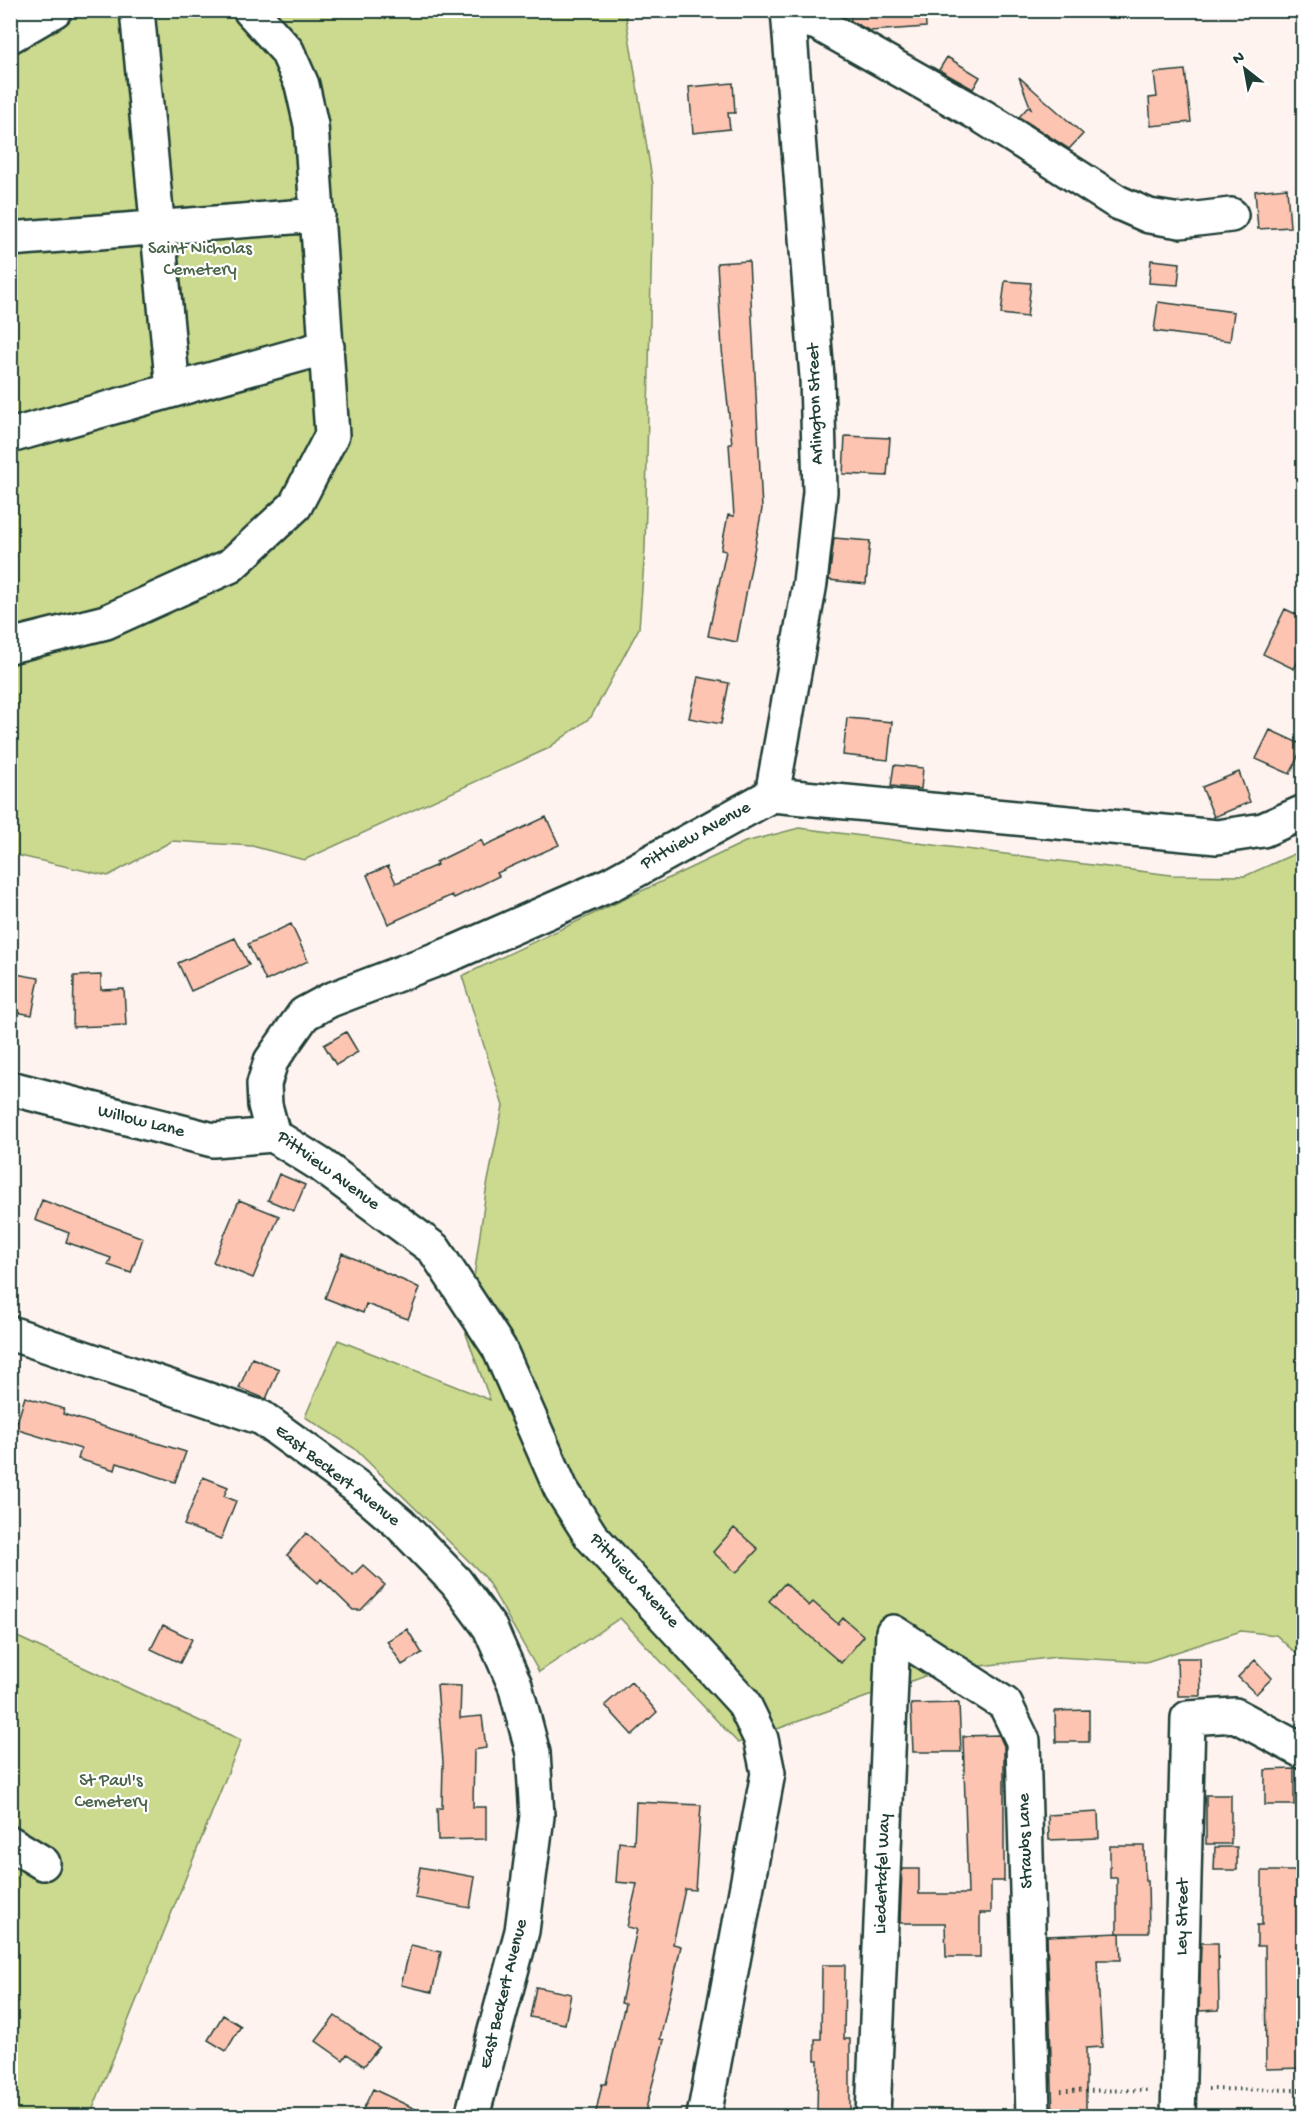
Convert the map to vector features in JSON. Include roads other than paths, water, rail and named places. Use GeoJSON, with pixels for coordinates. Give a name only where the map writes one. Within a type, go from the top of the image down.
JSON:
{"type":"FeatureCollection","features":[{"type":"Feature","properties":{"kind":"street"},"geometry":{"type":"LineString","coordinates":[[10,36],[55,10]]}},
{"type":"Feature","properties":{"kind":"street"},"geometry":{"type":"LineString","coordinates":[[137,10],[173,390]]}},
{"type":"Feature","properties":{"kind":"street"},"geometry":{"type":"LineString","coordinates":[[10,646],[106,622],[230,566],[295,506],[332,435],[311,125],[302,85],[287,51],[250,10]]}},
{"type":"Feature","properties":{"kind":"street"},"geometry":{"type":"LineString","coordinates":[[788,13],[817,23],[973,111],[1117,202],[1149,216],[1180,221],[1231,215]]}},
{"type":"Feature","properties":{"kind":"street","name":"Arlington Street"},"geometry":{"type":"LineString","coordinates":[[772,795],[810,583],[820,492],[817,377],[788,13]]}},
{"type":"Feature","properties":{"kind":"street"},"geometry":{"type":"LineString","coordinates":[[10,239],[318,215]]}},
{"type":"Feature","properties":{"kind":"street"},"geometry":{"type":"LineString","coordinates":[[10,436],[327,347]]}},
{"type":"Feature","properties":{"kind":"street","name":"Pittview Avenue"},"geometry":{"type":"LineString","coordinates":[[704,2116],[768,1773],[761,1739],[743,1702],[591,1536],[561,1489],[499,1348],[434,1250],[321,1165],[273,1135],[265,1105],[264,1084],[271,1061],[304,1014],[330,1000],[456,952],[611,884],[772,795],[1217,837],[1263,830],[1304,812]]}},
{"type":"Feature","properties":{"kind":"street","name":"Willow Lane"},"geometry":{"type":"LineString","coordinates":[[10,1088],[213,1140],[273,1135]]}},
{"type":"Feature","properties":{"kind":"street","name":"East Beckert Avenue"},"geometry":{"type":"LineString","coordinates":[[10,1333],[262,1418],[357,1487],[400,1524],[456,1582],[490,1628],[514,1685],[533,1753],[537,1816],[522,1931],[472,2116]]}},
{"type":"Feature","properties":{"kind":"street","name":"Liedertafel Way"},"geometry":{"type":"LineString","coordinates":[[873,2116],[893,1632]]}},
{"type":"Feature","properties":{"kind":"street","name":"Straubs Lane"},"geometry":{"type":"LineString","coordinates":[[893,1632],[1005,1704],[1023,1741],[1033,2116]]}},
{"type":"Feature","properties":{"kind":"street","name":"Ley Street"},"geometry":{"type":"LineString","coordinates":[[1178,2116],[1188,1718],[1235,1715],[1304,1752]]}},
{"type":"Feature","properties":{"kind":"street"},"geometry":{"type":"LineString","coordinates":[[10,1843],[43,1863]]}},
{"type":"Feature","properties":{"kind":"park label","name":"Saint Nicholas Cemetery"},"geometry":{"type":"Point","coordinates":[200,259]}},
{"type":"Feature","properties":{"kind":"park label","name":"St Paul's Cemetery"},"geometry":{"type":"Point","coordinates":[111,1791]}}]}
